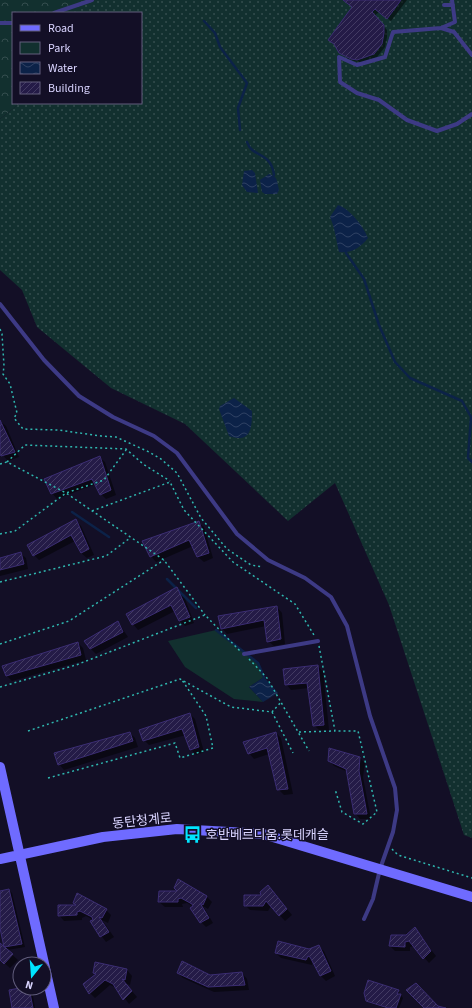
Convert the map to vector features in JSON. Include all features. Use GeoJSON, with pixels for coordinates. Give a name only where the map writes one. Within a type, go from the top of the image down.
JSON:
{"type":"FeatureCollection","features":[{"type":"Feature","properties":{"kind":"street"},"geometry":{"type":"LineString","coordinates":[[0,766],[54,1008]]}},
{"type":"Feature","properties":{"kind":"street","name":"동탄청계로"},"geometry":{"type":"LineString","coordinates":[[0,859],[103,837],[177,829],[263,834],[472,896]]}},
{"type":"Feature","properties":{"kind":"lane"},"geometry":{"type":"LineString","coordinates":[[57,12],[92,0]]}},
{"type":"Feature","properties":{"kind":"lane"},"geometry":{"type":"LineString","coordinates":[[452,0],[455,22],[441,28],[394,32],[384,57],[357,65],[339,57],[340,82],[357,93],[380,100],[407,120],[437,131],[457,124],[472,114]]}},
{"type":"Feature","properties":{"kind":"lane"},"geometry":{"type":"LineString","coordinates":[[444,5],[453,5]]}},
{"type":"Feature","properties":{"kind":"lane"},"geometry":{"type":"LineString","coordinates":[[0,23],[12,23]]}},
{"type":"Feature","properties":{"kind":"lane"},"geometry":{"type":"LineString","coordinates":[[441,28],[454,32],[472,55]]}},
{"type":"Feature","properties":{"kind":"lane"},"geometry":{"type":"LineString","coordinates":[[0,304],[44,360],[79,396],[113,417],[154,436],[177,453],[237,534],[268,560],[305,578],[331,598],[347,626],[370,716],[395,788],[397,810],[394,832],[380,869],[373,899],[364,919]]}},
{"type":"Feature","properties":{"kind":"lane"},"geometry":{"type":"LineString","coordinates":[[244,654],[318,641]]}},
{"type":"Feature","properties":{"kind":"path"},"geometry":{"type":"LineString","coordinates":[[0,329],[2,334],[3,374],[10,384],[14,398],[17,413],[14,418],[23,429],[58,430],[116,437],[149,452],[177,473],[201,518],[227,548],[251,565],[263,567]]}},
{"type":"Feature","properties":{"kind":"path"},"geometry":{"type":"LineString","coordinates":[[0,464],[7,462],[25,445],[126,449],[143,464],[170,482],[184,510],[233,562],[295,604],[318,641],[335,731]]}},
{"type":"Feature","properties":{"kind":"path"},"geometry":{"type":"LineString","coordinates":[[0,534],[15,531],[66,493],[104,480],[126,449]]}},
{"type":"Feature","properties":{"kind":"path"},"geometry":{"type":"LineString","coordinates":[[7,462],[66,493],[164,560],[205,615],[267,678],[309,751]]}},
{"type":"Feature","properties":{"kind":"path"},"geometry":{"type":"LineString","coordinates":[[92,511],[170,482]]}},
{"type":"Feature","properties":{"kind":"path"},"geometry":{"type":"LineString","coordinates":[[0,582],[106,556],[130,538]]}},
{"type":"Feature","properties":{"kind":"path"},"geometry":{"type":"LineString","coordinates":[[0,644],[69,621],[164,560]]}},
{"type":"Feature","properties":{"kind":"path"},"geometry":{"type":"LineString","coordinates":[[0,687],[76,665],[205,615]]}},
{"type":"Feature","properties":{"kind":"path"},"geometry":{"type":"LineString","coordinates":[[28,731],[180,679],[231,707],[272,712]]}},
{"type":"Feature","properties":{"kind":"path"},"geometry":{"type":"LineString","coordinates":[[48,778],[175,743],[180,758],[213,748],[206,716],[180,679]]}},
{"type":"Feature","properties":{"kind":"path"},"geometry":{"type":"LineString","coordinates":[[272,712],[281,702]]}},
{"type":"Feature","properties":{"kind":"path"},"geometry":{"type":"LineString","coordinates":[[272,712],[292,753]]}},
{"type":"Feature","properties":{"kind":"path"},"geometry":{"type":"LineString","coordinates":[[298,732],[358,731],[377,812],[363,824],[342,812],[335,789]]}},
{"type":"Feature","properties":{"kind":"path"},"geometry":{"type":"LineString","coordinates":[[394,850],[398,855],[472,878]]}},
{"type":"Feature","properties":{"kind":"green space"},"geometry":{"type":"Polygon","coordinates":[[[0,0],[76,0],[79,12],[12,12],[12,104],[19,104],[0,119],[0,0]]]}},
{"type":"Feature","properties":{"kind":"green space"},"geometry":{"type":"Polygon","coordinates":[[[73,0],[472,0],[472,838],[464,835],[389,605],[335,483],[288,521],[185,424],[111,388],[37,327],[22,290],[0,270],[0,119],[19,104],[142,104],[142,12],[76,12],[73,0]]]}},
{"type":"Feature","properties":{"kind":"green space"},"geometry":{"type":"Polygon","coordinates":[[[216,630],[258,663],[264,677],[249,687],[263,702],[234,699],[185,667],[168,641],[216,630]]]}},
{"type":"Feature","properties":{"kind":"water"},"geometry":{"type":"Polygon","coordinates":[[[252,170],[255,173],[258,193],[247,192],[242,185],[244,171],[252,170]]]}},
{"type":"Feature","properties":{"kind":"water"},"geometry":{"type":"Polygon","coordinates":[[[269,174],[274,176],[277,180],[279,190],[277,194],[265,194],[262,192],[260,180],[269,174]]]}},
{"type":"Feature","properties":{"kind":"water"},"geometry":{"type":"Polygon","coordinates":[[[338,205],[343,207],[356,219],[368,238],[359,247],[352,251],[339,252],[330,217],[338,205]]]}},
{"type":"Feature","properties":{"kind":"water"},"geometry":{"type":"Polygon","coordinates":[[[234,398],[252,411],[251,428],[249,433],[242,438],[229,436],[219,409],[220,406],[234,398]]]}},
{"type":"Feature","properties":{"kind":"water"},"geometry":{"type":"Polygon","coordinates":[[[264,677],[278,693],[263,702],[249,687],[264,677]]]}},
{"type":"Feature","properties":{"kind":"building"},"geometry":{"type":"Polygon","coordinates":[[[343,0],[401,0],[387,19],[375,9],[372,12],[384,25],[382,44],[374,54],[357,60],[351,59],[339,53],[334,44],[328,40],[352,7],[343,0]]]}},
{"type":"Feature","properties":{"kind":"building"},"geometry":{"type":"Polygon","coordinates":[[[0,420],[15,452],[1,456],[0,454],[0,420]]]}},
{"type":"Feature","properties":{"kind":"building"},"geometry":{"type":"Polygon","coordinates":[[[100,456],[111,490],[100,495],[92,479],[51,494],[44,479],[100,456]]]}},
{"type":"Feature","properties":{"kind":"building"},"geometry":{"type":"Polygon","coordinates":[[[76,519],[89,549],[81,553],[71,535],[33,556],[27,545],[76,519]]]}},
{"type":"Feature","properties":{"kind":"building"},"geometry":{"type":"Polygon","coordinates":[[[199,521],[209,553],[197,557],[189,540],[150,557],[142,541],[199,521]]]}},
{"type":"Feature","properties":{"kind":"building"},"geometry":{"type":"Polygon","coordinates":[[[21,552],[24,564],[0,570],[0,558],[21,552]]]}},
{"type":"Feature","properties":{"kind":"building"},"geometry":{"type":"Polygon","coordinates":[[[177,587],[190,617],[179,621],[171,605],[132,625],[126,614],[177,587]]]}},
{"type":"Feature","properties":{"kind":"building"},"geometry":{"type":"Polygon","coordinates":[[[277,606],[281,639],[267,642],[264,620],[221,629],[218,616],[277,606]]]}},
{"type":"Feature","properties":{"kind":"building"},"geometry":{"type":"Polygon","coordinates":[[[118,621],[123,632],[90,649],[84,641],[118,621]]]}},
{"type":"Feature","properties":{"kind":"building"},"geometry":{"type":"Polygon","coordinates":[[[78,642],[81,655],[6,676],[2,666],[78,642]]]}},
{"type":"Feature","properties":{"kind":"building"},"geometry":{"type":"Polygon","coordinates":[[[318,665],[324,725],[313,726],[307,683],[285,685],[283,669],[318,665]]]}},
{"type":"Feature","properties":{"kind":"building"},"geometry":{"type":"Polygon","coordinates":[[[190,713],[199,747],[190,750],[182,729],[143,741],[139,730],[190,713]]]}},
{"type":"Feature","properties":{"kind":"building"},"geometry":{"type":"Polygon","coordinates":[[[130,732],[133,741],[58,765],[54,753],[130,732]]]}},
{"type":"Feature","properties":{"kind":"building"},"geometry":{"type":"Polygon","coordinates":[[[276,732],[288,789],[277,790],[267,748],[248,754],[243,742],[276,732]]]}},
{"type":"Feature","properties":{"kind":"building"},"geometry":{"type":"Polygon","coordinates":[[[329,748],[360,757],[359,771],[367,814],[354,814],[346,769],[328,761],[329,748]]]}},
{"type":"Feature","properties":{"kind":"building"},"geometry":{"type":"Polygon","coordinates":[[[178,879],[207,896],[203,905],[200,903],[209,918],[200,923],[190,908],[193,906],[192,904],[181,898],[178,899],[178,902],[158,902],[159,891],[177,891],[174,888],[178,879]]]}},
{"type":"Feature","properties":{"kind":"building"},"geometry":{"type":"Polygon","coordinates":[[[268,885],[287,909],[279,916],[266,901],[263,906],[244,906],[244,895],[261,895],[260,892],[268,885]]]}},
{"type":"Feature","properties":{"kind":"building"},"geometry":{"type":"Polygon","coordinates":[[[9,889],[22,944],[4,947],[0,928],[0,891],[9,889]]]}},
{"type":"Feature","properties":{"kind":"building"},"geometry":{"type":"Polygon","coordinates":[[[77,893],[107,909],[102,918],[99,917],[109,932],[100,937],[90,921],[93,920],[92,917],[80,911],[77,912],[77,915],[58,916],[58,905],[76,905],[73,903],[77,893]]]}},
{"type":"Feature","properties":{"kind":"building"},"geometry":{"type":"Polygon","coordinates":[[[415,927],[431,951],[423,959],[409,941],[405,942],[405,947],[389,946],[391,935],[406,935],[415,927]]]}},
{"type":"Feature","properties":{"kind":"building"},"geometry":{"type":"Polygon","coordinates":[[[278,941],[309,949],[319,945],[331,971],[320,976],[310,957],[308,956],[306,960],[275,953],[278,941]]]}},
{"type":"Feature","properties":{"kind":"building"},"geometry":{"type":"Polygon","coordinates":[[[0,943],[13,954],[4,964],[0,960],[0,943]]]}},
{"type":"Feature","properties":{"kind":"building"},"geometry":{"type":"Polygon","coordinates":[[[182,961],[210,975],[242,972],[245,985],[208,987],[177,973],[182,961]]]}},
{"type":"Feature","properties":{"kind":"building"},"geometry":{"type":"Polygon","coordinates":[[[95,962],[127,969],[125,980],[122,979],[132,991],[123,1000],[113,984],[105,980],[89,994],[83,984],[96,974],[93,973],[95,962]]]}},
{"type":"Feature","properties":{"kind":"building"},"geometry":{"type":"Polygon","coordinates":[[[368,980],[399,990],[397,994],[401,994],[396,1008],[388,1008],[366,1001],[364,993],[368,980]]]}},
{"type":"Feature","properties":{"kind":"building"},"geometry":{"type":"Polygon","coordinates":[[[416,983],[438,1006],[446,1008],[424,1008],[406,990],[416,983]]]}},
{"type":"Feature","properties":{"kind":"building"},"geometry":{"type":"Polygon","coordinates":[[[12,989],[12,996],[31,996],[33,1008],[12,1008],[9,990],[12,989]]]}},
{"type":"Feature","properties":{"kind":"waterway"},"geometry":{"type":"LineString","coordinates":[[204,21],[215,33],[220,47],[247,83],[238,108],[240,130]]}},
{"type":"Feature","properties":{"kind":"waterway"},"geometry":{"type":"LineString","coordinates":[[247,142],[253,151],[269,162],[274,175]]}},
{"type":"Feature","properties":{"kind":"waterway"},"geometry":{"type":"LineString","coordinates":[[346,253],[364,279],[379,325],[395,362],[410,378],[462,401],[471,417],[468,458],[472,462]]}},
{"type":"Feature","properties":{"kind":"waterway"},"geometry":{"type":"LineString","coordinates":[[72,512],[109,537]]}},
{"type":"Feature","properties":{"kind":"waterway"},"geometry":{"type":"LineString","coordinates":[[167,579],[196,608]]}},
{"type":"Feature","properties":{"kind":"waterway"},"geometry":{"type":"LineString","coordinates":[[216,630],[258,663],[264,677]]}},
{"type":"Feature","properties":{"kind":"place","name":"호반베르디움.롯데캐슬"},"geometry":{"type":"Point","coordinates":[193,834]}}]}
